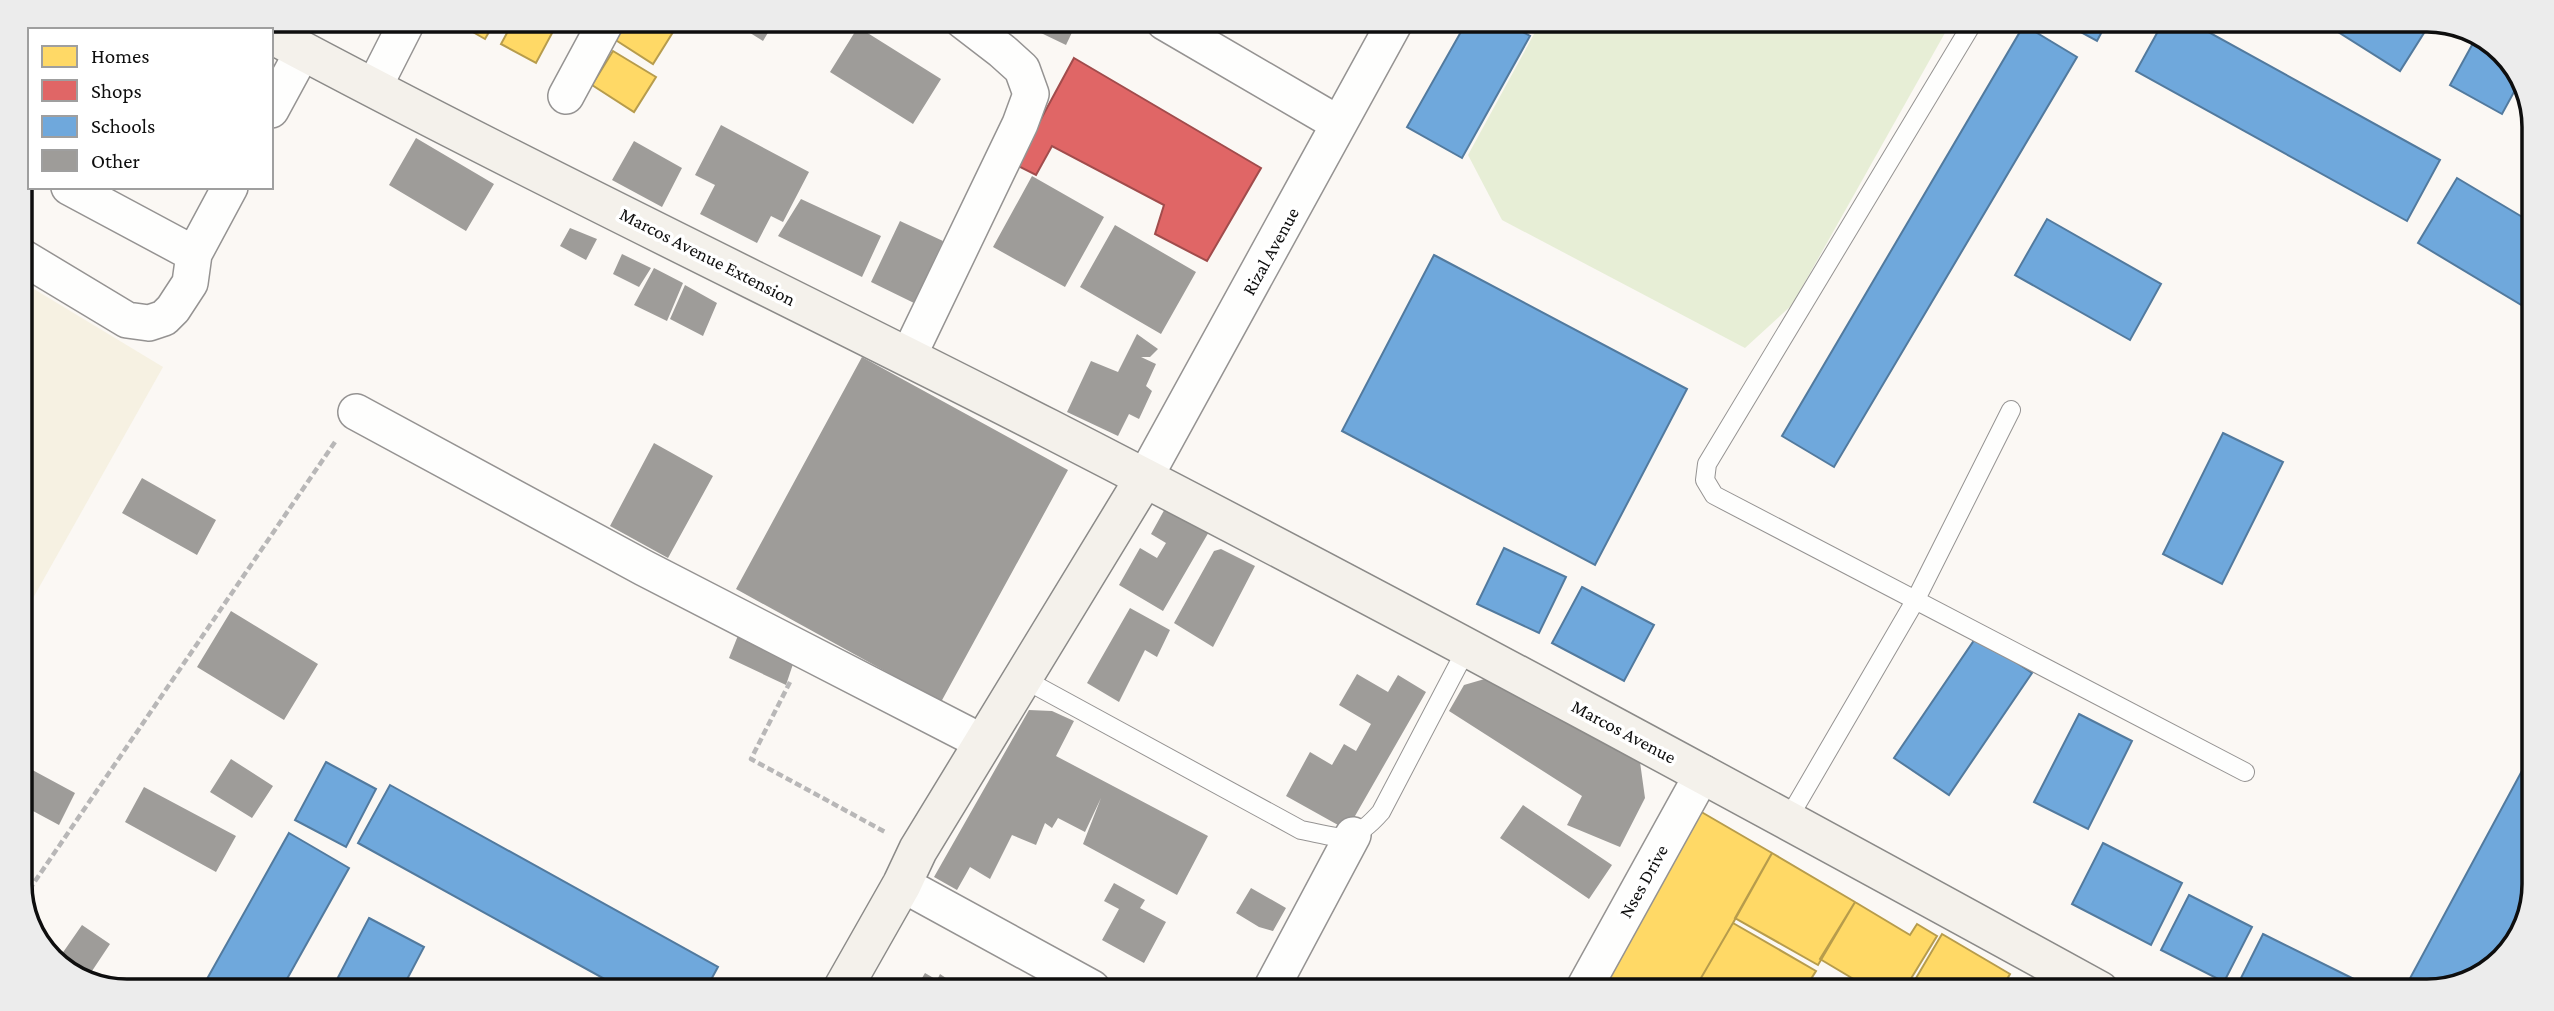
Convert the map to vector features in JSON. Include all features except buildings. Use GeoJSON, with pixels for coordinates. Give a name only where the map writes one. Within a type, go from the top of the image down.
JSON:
{"type":"FeatureCollection","features":[{"type":"Feature","properties":{"kind":"street"},"geometry":{"type":"LineString","coordinates":[[374,87],[402,32]]}},
{"type":"Feature","properties":{"kind":"street"},"geometry":{"type":"LineString","coordinates":[[566,96],[601,32]]}},
{"type":"Feature","properties":{"kind":"street"},"geometry":{"type":"LineString","coordinates":[[908,357],[1020,124],[1031,94],[1022,69],[977,32]]}},
{"type":"Feature","properties":{"kind":"street"},"geometry":{"type":"LineString","coordinates":[[1181,32],[1339,124]]}},
{"type":"Feature","properties":{"kind":"street","name":"Rizal Avenue"},"geometry":{"type":"LineString","coordinates":[[1144,479],[1390,32]]}},
{"type":"Feature","properties":{"kind":"street"},"geometry":{"type":"LineString","coordinates":[[273,102],[287,43]]}},
{"type":"Feature","properties":{"kind":"street","name":"Marcos Avenue Extension"},"geometry":{"type":"LineString","coordinates":[[287,43],[1144,479]]}},
{"type":"Feature","properties":{"kind":"street"},"geometry":{"type":"LineString","coordinates":[[73,189],[194,254]]}},
{"type":"Feature","properties":{"kind":"street"},"geometry":{"type":"LineString","coordinates":[[32,263],[127,320],[149,323],[164,318],[190,283],[194,254],[229,189]]}},
{"type":"Feature","properties":{"kind":"street"},"geometry":{"type":"LineString","coordinates":[[356,412],[644,568],[982,742]]}},
{"type":"Feature","properties":{"kind":"street"},"geometry":{"type":"LineString","coordinates":[[848,979],[902,884],[918,850],[1144,479]]}},
{"type":"Feature","properties":{"kind":"street","name":"Marcos Avenue"},"geometry":{"type":"LineString","coordinates":[[1144,479],[1703,773],[2078,979]]}},
{"type":"Feature","properties":{"kind":"street","name":"Nses Drive"},"geometry":{"type":"LineString","coordinates":[[1589,979],[1703,773]]}},
{"type":"Feature","properties":{"kind":"street"},"geometry":{"type":"LineString","coordinates":[[1276,979],[1353,835]]}},
{"type":"Feature","properties":{"kind":"street"},"geometry":{"type":"LineString","coordinates":[[902,884],[1076,979]]}},
{"type":"Feature","properties":{"kind":"lane"},"geometry":{"type":"LineString","coordinates":[[1967,32],[1707,464],[1705,480],[1714,495],[2245,772]]}},
{"type":"Feature","properties":{"kind":"lane"},"geometry":{"type":"LineString","coordinates":[[1788,820],[1915,601],[2011,410]]}},
{"type":"Feature","properties":{"kind":"lane"},"geometry":{"type":"LineString","coordinates":[[1022,678],[1301,830],[1342,838],[1364,831],[1381,812],[1467,648]]}},
{"type":"Feature","properties":{"kind":"path"},"geometry":{"type":"LineString","coordinates":[[32,886],[356,412]]}},
{"type":"Feature","properties":{"kind":"path"},"geometry":{"type":"LineString","coordinates":[[806,651],[751,759],[918,850]]}},
{"type":"Feature","properties":{"kind":"shaded area"},"geometry":{"type":"Polygon","coordinates":[[[32,288],[163,367],[32,600],[32,288]]]}},
{"type":"Feature","properties":{"kind":"green space"},"geometry":{"type":"Polygon","coordinates":[[[1535,32],[1946,32],[1792,305],[1745,348],[1502,220],[1468,155],[1535,32]]]}}]}
